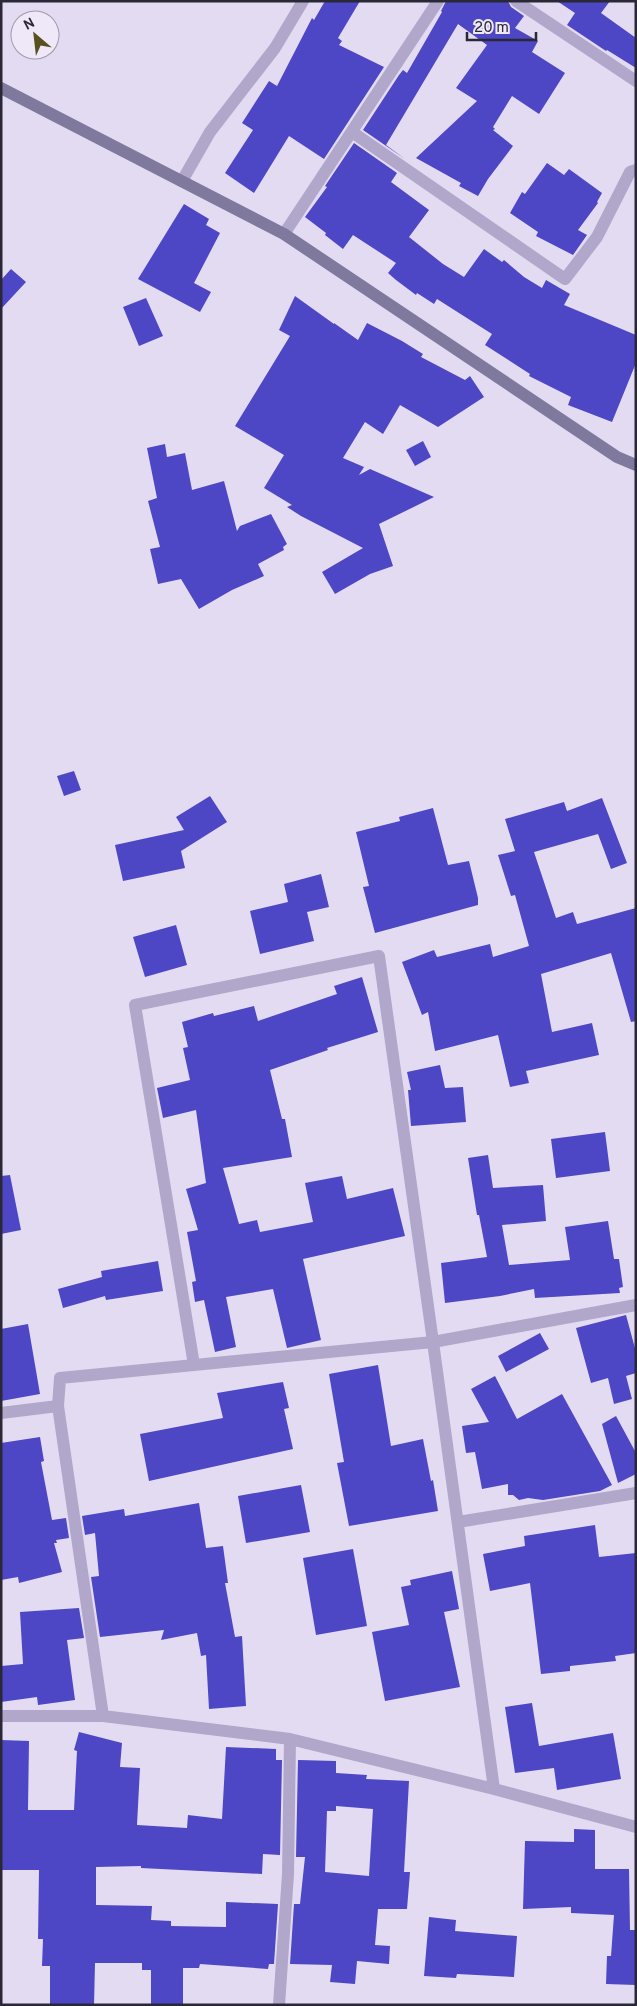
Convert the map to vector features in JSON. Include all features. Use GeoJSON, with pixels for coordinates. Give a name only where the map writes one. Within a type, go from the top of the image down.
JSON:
{"type":"FeatureCollection","features":[{"type":"Feature","properties":{"kind":"main road"},"geometry":{"type":"LineString","coordinates":[[1,88],[284,234],[616,457],[636,465]]}},
{"type":"Feature","properties":{"kind":"street"},"geometry":{"type":"LineString","coordinates":[[182,181],[210,132],[275,48],[303,1]]}},
{"type":"Feature","properties":{"kind":"street"},"geometry":{"type":"LineString","coordinates":[[284,234],[438,1]]}},
{"type":"Feature","properties":{"kind":"street"},"geometry":{"type":"LineString","coordinates":[[516,1],[636,81]]}},
{"type":"Feature","properties":{"kind":"street"},"geometry":{"type":"LineString","coordinates":[[352,132],[566,279],[597,237],[630,172],[636,170]]}},
{"type":"Feature","properties":{"kind":"street"},"geometry":{"type":"LineString","coordinates":[[194,1365],[135,1005],[379,956],[494,1789]]}},
{"type":"Feature","properties":{"kind":"street"},"geometry":{"type":"LineString","coordinates":[[103,1716],[58,1406],[60,1378],[433,1342],[636,1305]]}},
{"type":"Feature","properties":{"kind":"street"},"geometry":{"type":"LineString","coordinates":[[1,1413],[58,1406]]}},
{"type":"Feature","properties":{"kind":"street"},"geometry":{"type":"LineString","coordinates":[[458,1522],[636,1493]]}},
{"type":"Feature","properties":{"kind":"street"},"geometry":{"type":"LineString","coordinates":[[1,1716],[103,1716],[290,1739],[494,1789],[636,1827]]}},
{"type":"Feature","properties":{"kind":"street"},"geometry":{"type":"LineString","coordinates":[[279,2005],[288,1874],[290,1739]]}},
{"type":"Feature","properties":{"kind":"building"},"geometry":{"type":"Polygon","coordinates":[[[325,1],[360,1],[338,38],[342,41],[339,45],[384,67],[324,159],[289,136],[254,193],[225,173],[253,130],[242,123],[269,81],[277,86],[312,18],[314,20],[325,1]]]}},
{"type":"Feature","properties":{"kind":"building"},"geometry":{"type":"Polygon","coordinates":[[[446,1],[508,1],[511,7],[524,16],[515,28],[538,41],[532,52],[565,73],[539,114],[512,96],[493,130],[513,146],[488,179],[478,196],[459,186],[461,183],[416,158],[477,101],[456,88],[487,45],[458,24],[386,145],[405,159],[363,130],[399,75],[403,70],[407,73],[442,12],[446,1]]]}},
{"type":"Feature","properties":{"kind":"building"},"geometry":{"type":"Polygon","coordinates":[[[557,1],[610,1],[601,13],[636,38],[636,68],[567,25],[575,13],[557,1]]]}},
{"type":"Feature","properties":{"kind":"building"},"geometry":{"type":"Polygon","coordinates":[[[354,143],[397,173],[391,182],[429,210],[409,237],[443,264],[464,277],[484,249],[502,262],[504,260],[524,277],[542,288],[546,280],[570,294],[564,305],[636,335],[636,363],[612,422],[568,405],[571,397],[529,376],[530,374],[485,345],[492,334],[437,299],[434,304],[417,293],[416,295],[388,273],[396,263],[353,235],[343,249],[305,217],[327,187],[325,186],[354,143]]]}},
{"type":"Feature","properties":{"kind":"building"},"geometry":{"type":"Polygon","coordinates":[[[547,163],[564,175],[569,169],[602,193],[598,203],[578,230],[587,235],[573,255],[536,236],[538,232],[510,213],[522,192],[525,194],[547,163]]]}},
{"type":"Feature","properties":{"kind":"building"},"geometry":{"type":"Polygon","coordinates":[[[184,204],[209,219],[206,225],[220,233],[194,283],[211,292],[200,312],[138,279],[184,204]]]}},
{"type":"Feature","properties":{"kind":"building"},"geometry":{"type":"Polygon","coordinates":[[[11,269],[26,282],[1,309],[1,280],[11,269]]]}},
{"type":"Feature","properties":{"kind":"building"},"geometry":{"type":"Polygon","coordinates":[[[295,296],[358,340],[367,323],[423,354],[421,357],[465,380],[470,376],[484,397],[438,427],[400,405],[383,434],[365,422],[343,458],[364,467],[359,475],[370,469],[434,497],[379,524],[393,566],[370,574],[335,594],[322,572],[363,548],[301,516],[287,507],[292,505],[264,488],[284,455],[235,426],[290,336],[279,330],[295,296]]]}},
{"type":"Feature","properties":{"kind":"building"},"geometry":{"type":"Polygon","coordinates":[[[146,298],[163,336],[139,346],[123,307],[146,298]]]}},
{"type":"Feature","properties":{"kind":"building"},"geometry":{"type":"Polygon","coordinates":[[[423,441],[431,457],[415,466],[406,450],[423,441]]]}},
{"type":"Feature","properties":{"kind":"building"},"geometry":{"type":"Polygon","coordinates":[[[165,444],[167,457],[185,453],[192,490],[224,481],[237,531],[240,526],[271,514],[287,544],[283,547],[284,550],[258,564],[264,576],[232,590],[199,609],[181,579],[158,584],[150,549],[160,547],[148,501],[157,498],[147,448],[165,444]]]}},
{"type":"Feature","properties":{"kind":"building"},"geometry":{"type":"Polygon","coordinates":[[[74,771],[81,790],[64,796],[57,776],[74,771]]]}},
{"type":"Feature","properties":{"kind":"building"},"geometry":{"type":"Polygon","coordinates":[[[210,796],[227,822],[181,851],[185,868],[123,881],[115,845],[184,830],[176,817],[210,796]]]}},
{"type":"Feature","properties":{"kind":"building"},"geometry":{"type":"Polygon","coordinates":[[[602,798],[627,863],[611,869],[598,834],[534,852],[556,918],[573,912],[577,924],[636,908],[636,1021],[631,1022],[611,953],[541,974],[552,1032],[592,1023],[599,1055],[526,1071],[529,1083],[510,1087],[498,1035],[435,1051],[428,1012],[422,1015],[402,962],[434,950],[437,957],[490,944],[493,957],[529,946],[515,895],[511,896],[498,855],[515,851],[505,819],[564,802],[567,811],[602,798]]]}},
{"type":"Feature","properties":{"kind":"building"},"geometry":{"type":"Polygon","coordinates":[[[433,808],[448,865],[469,861],[478,905],[375,933],[363,887],[369,886],[356,832],[400,821],[399,817],[433,808]]]}},
{"type":"Feature","properties":{"kind":"building"},"geometry":{"type":"Polygon","coordinates":[[[321,874],[329,907],[307,912],[314,941],[260,954],[250,911],[288,902],[284,884],[321,874]]]}},
{"type":"Feature","properties":{"kind":"building"},"geometry":{"type":"Polygon","coordinates":[[[176,925],[187,965],[145,977],[133,937],[176,925]]]}},
{"type":"Feature","properties":{"kind":"building"},"geometry":{"type":"Polygon","coordinates":[[[362,977],[378,1032],[327,1048],[328,1050],[270,1070],[282,1119],[285,1119],[292,1157],[223,1168],[239,1224],[257,1220],[260,1232],[313,1222],[305,1183],[342,1176],[347,1199],[393,1188],[405,1236],[303,1259],[321,1340],[287,1348],[273,1289],[226,1297],[236,1347],[215,1352],[204,1300],[195,1302],[192,1282],[196,1281],[187,1232],[198,1230],[186,1189],[206,1183],[196,1110],[163,1118],[157,1088],[190,1080],[183,1048],[188,1047],[182,1022],[213,1013],[214,1016],[254,1006],[258,1021],[337,994],[334,986],[362,977]]]}},
{"type":"Feature","properties":{"kind":"building"},"geometry":{"type":"Polygon","coordinates":[[[440,1065],[445,1088],[463,1087],[466,1122],[411,1126],[408,1090],[411,1090],[407,1072],[440,1065]]]}},
{"type":"Feature","properties":{"kind":"building"},"geometry":{"type":"Polygon","coordinates":[[[605,1132],[610,1171],[556,1178],[551,1139],[605,1132]]]}},
{"type":"Feature","properties":{"kind":"building"},"geometry":{"type":"Polygon","coordinates":[[[488,1155],[493,1188],[543,1185],[546,1221],[502,1225],[509,1265],[570,1260],[565,1227],[608,1221],[614,1259],[619,1259],[623,1287],[619,1288],[620,1293],[535,1298],[534,1289],[500,1296],[445,1303],[441,1263],[487,1257],[479,1215],[477,1215],[468,1158],[488,1155]]]}},
{"type":"Feature","properties":{"kind":"building"},"geometry":{"type":"Polygon","coordinates":[[[10,1175],[21,1230],[1,1234],[1,1176],[10,1175]]]}},
{"type":"Feature","properties":{"kind":"building"},"geometry":{"type":"Polygon","coordinates":[[[158,1261],[163,1291],[106,1300],[105,1296],[63,1308],[58,1289],[102,1277],[101,1271],[158,1261]]]}},
{"type":"Feature","properties":{"kind":"building"},"geometry":{"type":"Polygon","coordinates":[[[626,1315],[636,1352],[636,1373],[626,1376],[632,1399],[614,1404],[608,1378],[591,1383],[576,1328],[626,1315]]]}},
{"type":"Feature","properties":{"kind":"building"},"geometry":{"type":"Polygon","coordinates":[[[28,1324],[40,1394],[1,1401],[1,1329],[28,1324]]]}},
{"type":"Feature","properties":{"kind":"building"},"geometry":{"type":"Polygon","coordinates":[[[540,1333],[549,1349],[506,1372],[498,1356],[540,1333]]]}},
{"type":"Feature","properties":{"kind":"building"},"geometry":{"type":"Polygon","coordinates":[[[378,1365],[391,1446],[423,1439],[438,1511],[349,1526],[337,1463],[344,1462],[329,1374],[378,1365]]]}},
{"type":"Feature","properties":{"kind":"building"},"geometry":{"type":"Polygon","coordinates":[[[495,1376],[517,1419],[562,1394],[612,1485],[600,1491],[543,1500],[528,1498],[519,1500],[513,1495],[508,1495],[508,1484],[482,1489],[475,1452],[466,1453],[462,1426],[489,1422],[471,1389],[495,1376]]]}},
{"type":"Feature","properties":{"kind":"building"},"geometry":{"type":"Polygon","coordinates":[[[283,1382],[289,1408],[284,1409],[293,1449],[149,1481],[140,1434],[223,1418],[217,1393],[283,1382]]]}},
{"type":"Feature","properties":{"kind":"building"},"geometry":{"type":"Polygon","coordinates":[[[616,1416],[636,1453],[636,1474],[618,1483],[602,1424],[616,1416]]]}},
{"type":"Feature","properties":{"kind":"building"},"geometry":{"type":"Polygon","coordinates":[[[40,1437],[44,1461],[41,1462],[52,1520],[66,1518],[69,1538],[56,1540],[57,1543],[54,1543],[62,1572],[19,1583],[18,1577],[1,1580],[1,1443],[40,1437]]]}},
{"type":"Feature","properties":{"kind":"building"},"geometry":{"type":"Polygon","coordinates":[[[301,1485],[310,1532],[246,1543],[238,1496],[301,1485]]]}},
{"type":"Feature","properties":{"kind":"building"},"geometry":{"type":"Polygon","coordinates":[[[199,1503],[206,1548],[223,1546],[228,1583],[225,1583],[235,1637],[242,1636],[246,1706],[209,1709],[206,1655],[201,1656],[197,1633],[161,1640],[164,1630],[100,1637],[91,1577],[99,1576],[95,1533],[85,1535],[82,1516],[124,1509],[125,1516],[199,1503]]]}},
{"type":"Feature","properties":{"kind":"building"},"geometry":{"type":"Polygon","coordinates":[[[595,1525],[599,1557],[636,1553],[636,1653],[615,1656],[616,1661],[570,1666],[570,1671],[541,1674],[530,1583],[490,1591],[483,1554],[525,1546],[524,1536],[595,1525]]]}},
{"type":"Feature","properties":{"kind":"building"},"geometry":{"type":"Polygon","coordinates":[[[353,1549],[367,1626],[316,1635],[303,1558],[353,1549]]]}},
{"type":"Feature","properties":{"kind":"building"},"geometry":{"type":"Polygon","coordinates":[[[452,1571],[459,1609],[444,1612],[460,1687],[385,1701],[372,1632],[409,1625],[401,1587],[411,1585],[410,1580],[452,1571]]]}},
{"type":"Feature","properties":{"kind":"building"},"geometry":{"type":"Polygon","coordinates":[[[79,1608],[84,1638],[67,1640],[75,1700],[38,1705],[37,1697],[1,1702],[1,1666],[23,1664],[20,1612],[79,1608]]]}},
{"type":"Feature","properties":{"kind":"building"},"geometry":{"type":"Polygon","coordinates":[[[532,1703],[539,1746],[613,1733],[621,1779],[557,1790],[554,1768],[515,1773],[505,1707],[532,1703]]]}},
{"type":"Feature","properties":{"kind":"building"},"geometry":{"type":"Polygon","coordinates":[[[79,1732],[122,1743],[120,1767],[140,1768],[137,1825],[187,1828],[188,1815],[222,1819],[226,1747],[276,1749],[276,1760],[282,1760],[280,1855],[263,1854],[262,1874],[141,1868],[141,1866],[96,1867],[96,1905],[152,1906],[151,1920],[171,1921],[171,1926],[226,1927],[226,1902],[278,1904],[274,1964],[269,1964],[268,1969],[200,1964],[199,1968],[183,1968],[183,2005],[151,2005],[151,1970],[142,1970],[142,1963],[95,1963],[94,2005],[50,2005],[50,1966],[42,1966],[43,1939],[38,1939],[39,1870],[1,1870],[1,1740],[29,1741],[28,1810],[74,1810],[77,1751],[74,1750],[79,1732]]]}},
{"type":"Feature","properties":{"kind":"building"},"geometry":{"type":"Polygon","coordinates":[[[298,1760],[336,1761],[336,1773],[367,1775],[366,1779],[409,1781],[404,1872],[410,1872],[407,1909],[378,1909],[375,1945],[390,1946],[389,1964],[357,1961],[355,1984],[330,1982],[332,1965],[290,1964],[294,1904],[300,1904],[305,1857],[296,1857],[298,1760]],[[336,1806],[336,1811],[327,1811],[325,1872],[369,1876],[373,1809],[336,1806]]]}},
{"type":"Feature","properties":{"kind":"building"},"geometry":{"type":"Polygon","coordinates":[[[574,1829],[595,1830],[595,1869],[629,1869],[630,1930],[636,1930],[636,1985],[606,1984],[607,1956],[611,1956],[614,1915],[571,1913],[571,1907],[523,1909],[525,1841],[574,1842],[574,1829]]]}},
{"type":"Feature","properties":{"kind":"building"},"geometry":{"type":"Polygon","coordinates":[[[429,1917],[456,1920],[455,1931],[517,1936],[514,1977],[457,1974],[456,1978],[424,1976],[429,1917]]]}}]}
